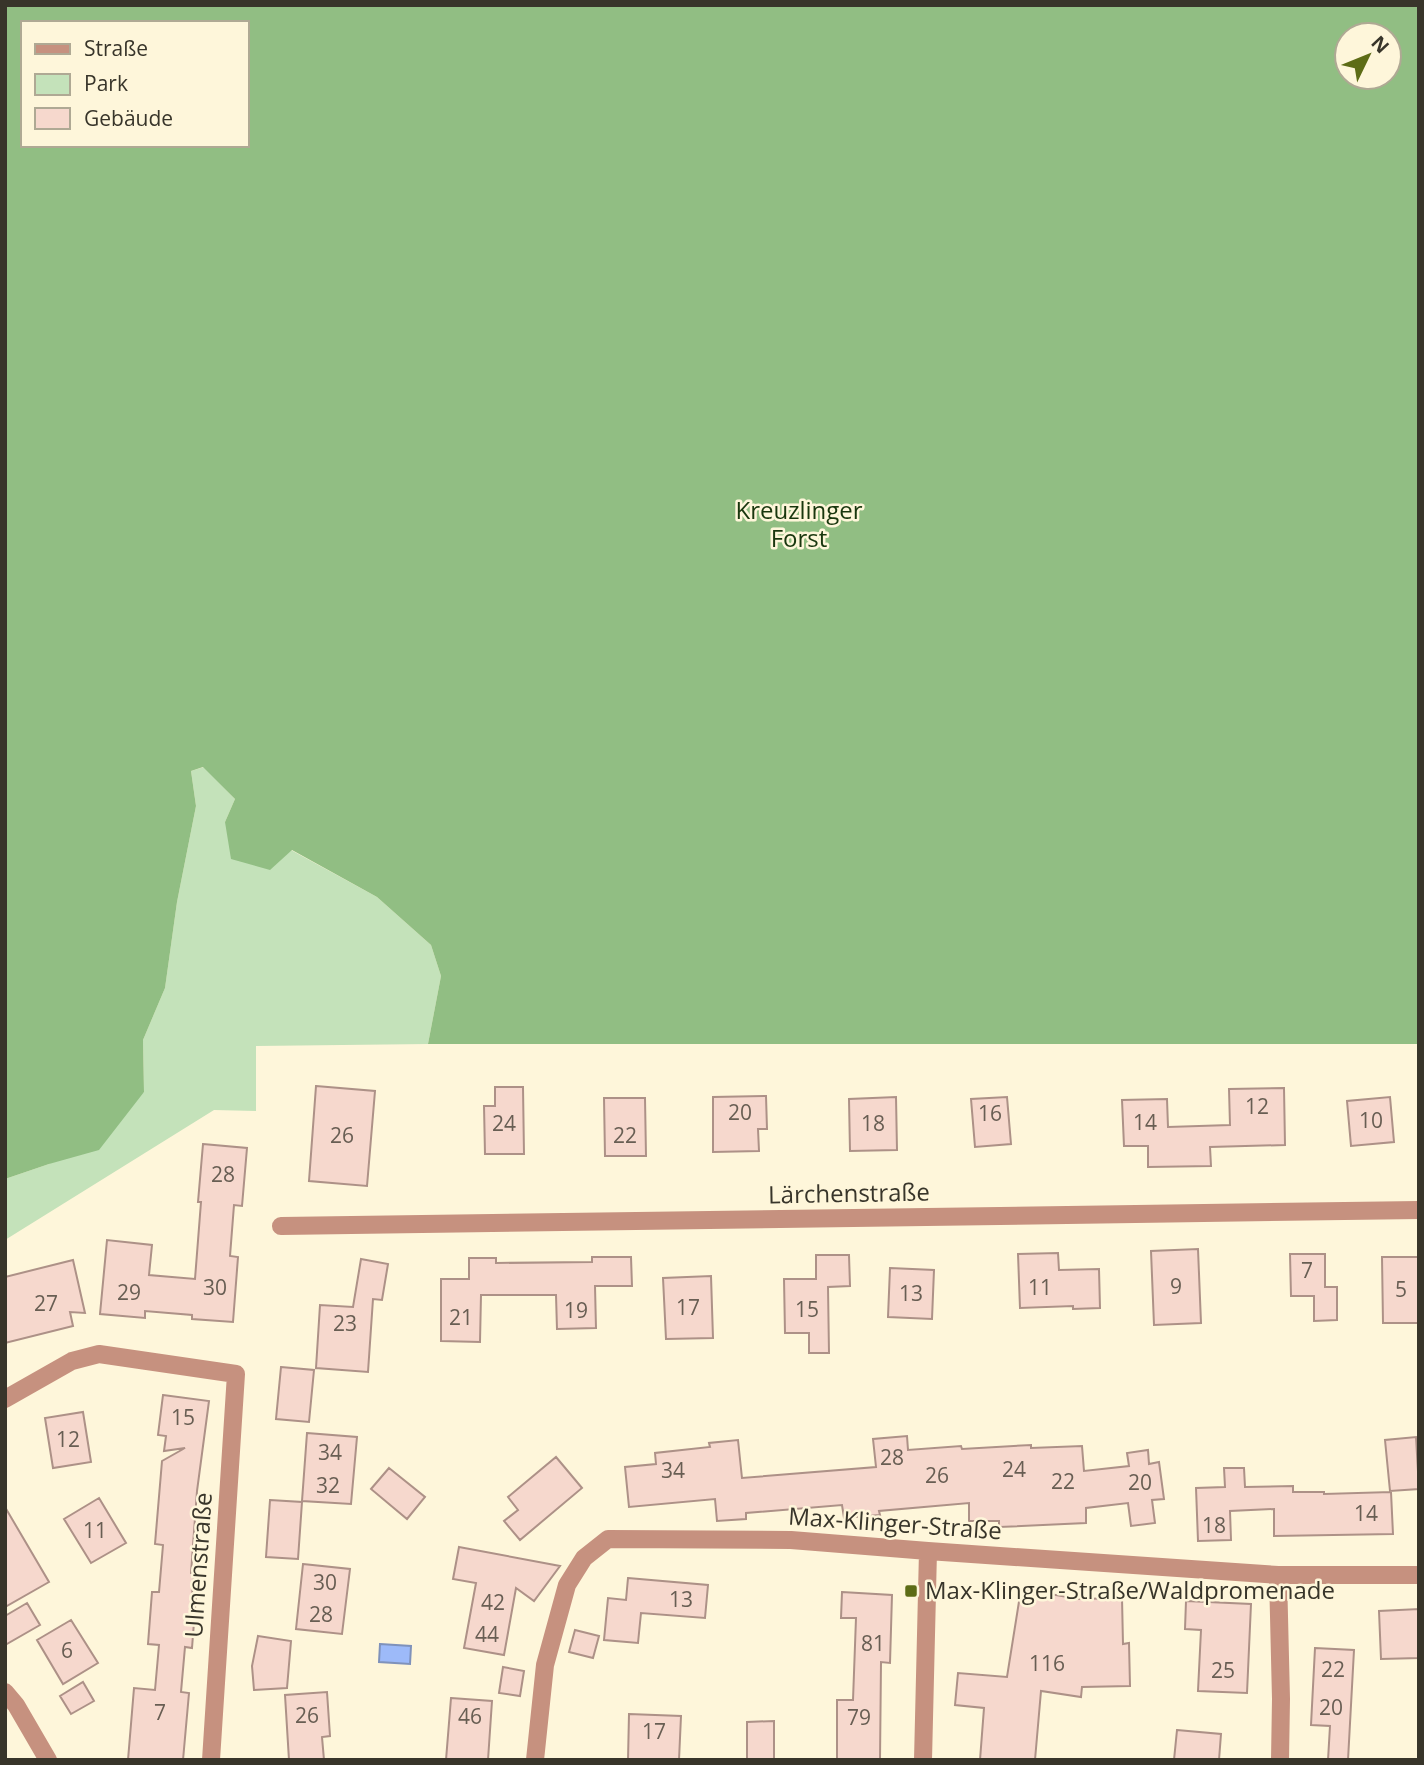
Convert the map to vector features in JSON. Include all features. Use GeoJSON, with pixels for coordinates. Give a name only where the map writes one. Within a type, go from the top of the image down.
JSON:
{"type":"FeatureCollection","features":[{"type":"Feature","properties":{"kind":"street","name":"Lärchenstraße"},"geometry":{"type":"LineString","coordinates":[[281,1226],[1419,1210]]}},
{"type":"Feature","properties":{"kind":"street","name":"Ulmenstraße"},"geometry":{"type":"LineString","coordinates":[[5,1399],[72,1362],[99,1354],[236,1374],[211,1760]]}},
{"type":"Feature","properties":{"kind":"street","name":"Max-Klinger-Straße"},"geometry":{"type":"LineString","coordinates":[[536,1760],[545,1665],[567,1585],[584,1558],[608,1539],[791,1540],[1278,1575],[1419,1575]]}},
{"type":"Feature","properties":{"kind":"street"},"geometry":{"type":"LineString","coordinates":[[923,1760],[928,1551]]}},
{"type":"Feature","properties":{"kind":"street"},"geometry":{"type":"LineString","coordinates":[[1278,1575],[1280,1760]]}},
{"type":"Feature","properties":{"kind":"street"},"geometry":{"type":"LineString","coordinates":[[5,1692],[16,1705],[48,1760]]}},
{"type":"Feature","properties":{"kind":"green space","name":"Kreuzlinger Forst"},"geometry":{"type":"Polygon","coordinates":[[[5,5],[1419,5],[1419,1044],[428,1044],[441,976],[431,945],[377,897],[292,850],[270,870],[231,859],[225,822],[235,799],[203,767],[191,771],[196,806],[177,902],[165,988],[143,1040],[144,1092],[99,1150],[5,1179],[5,5]]]}},
{"type":"Feature","properties":{"kind":"green space"},"geometry":{"type":"Polygon","coordinates":[[[204,767],[235,799],[225,822],[291,850],[377,897],[431,945],[441,976],[428,1044],[256,1046],[256,1111],[214,1110],[5,1240],[5,1179],[49,1164],[144,1092],[143,1040],[165,988],[177,902],[196,806],[191,771],[204,767]]]}},
{"type":"Feature","properties":{"kind":"water"},"geometry":{"type":"Polygon","coordinates":[[[380,1644],[411,1646],[410,1664],[379,1662],[380,1644]]]}},
{"type":"Feature","properties":{"kind":"building"},"geometry":{"type":"Polygon","coordinates":[[[316,1086],[375,1091],[367,1186],[309,1181],[316,1086]]]}},
{"type":"Feature","properties":{"kind":"building"},"geometry":{"type":"Polygon","coordinates":[[[495,1087],[523,1087],[524,1154],[485,1154],[484,1106],[495,1106],[495,1087]]]}},
{"type":"Feature","properties":{"kind":"building"},"geometry":{"type":"Polygon","coordinates":[[[1284,1088],[1285,1145],[1210,1147],[1211,1166],[1148,1167],[1148,1146],[1124,1146],[1122,1100],[1167,1099],[1168,1127],[1230,1125],[1229,1089],[1284,1088]]]}},
{"type":"Feature","properties":{"kind":"building"},"geometry":{"type":"Polygon","coordinates":[[[766,1096],[767,1129],[758,1129],[759,1151],[713,1152],[713,1097],[766,1096]]]}},
{"type":"Feature","properties":{"kind":"building"},"geometry":{"type":"Polygon","coordinates":[[[896,1097],[897,1150],[850,1151],[849,1099],[896,1097]]]}},
{"type":"Feature","properties":{"kind":"building"},"geometry":{"type":"Polygon","coordinates":[[[1007,1097],[1011,1144],[975,1147],[971,1099],[1007,1097]]]}},
{"type":"Feature","properties":{"kind":"building"},"geometry":{"type":"Polygon","coordinates":[[[1390,1097],[1394,1142],[1351,1146],[1347,1101],[1390,1097]]]}},
{"type":"Feature","properties":{"kind":"building"},"geometry":{"type":"Polygon","coordinates":[[[604,1098],[645,1098],[646,1156],[605,1156],[604,1098]]]}},
{"type":"Feature","properties":{"kind":"building"},"geometry":{"type":"Polygon","coordinates":[[[203,1144],[247,1148],[242,1206],[234,1205],[230,1256],[238,1257],[233,1322],[192,1319],[192,1315],[145,1311],[145,1318],[100,1314],[107,1240],[152,1245],[149,1275],[195,1279],[203,1144]]]}},
{"type":"Feature","properties":{"kind":"building"},"geometry":{"type":"Polygon","coordinates":[[[1198,1249],[1201,1323],[1154,1325],[1151,1251],[1198,1249]]]}},
{"type":"Feature","properties":{"kind":"building"},"geometry":{"type":"Polygon","coordinates":[[[1058,1253],[1059,1270],[1099,1269],[1100,1308],[1020,1308],[1018,1254],[1058,1253]]]}},
{"type":"Feature","properties":{"kind":"building"},"geometry":{"type":"Polygon","coordinates":[[[1290,1254],[1325,1254],[1325,1287],[1337,1287],[1337,1320],[1314,1321],[1314,1296],[1291,1296],[1290,1254]]]}},
{"type":"Feature","properties":{"kind":"building"},"geometry":{"type":"Polygon","coordinates":[[[816,1255],[849,1255],[850,1286],[828,1287],[829,1353],[809,1353],[809,1333],[785,1333],[784,1279],[816,1279],[816,1255]]]}},
{"type":"Feature","properties":{"kind":"building"},"geometry":{"type":"Polygon","coordinates":[[[592,1257],[631,1257],[632,1286],[595,1286],[596,1328],[557,1329],[556,1295],[481,1295],[480,1342],[441,1341],[441,1279],[469,1279],[469,1258],[496,1258],[496,1263],[592,1262],[592,1257]]]}},
{"type":"Feature","properties":{"kind":"building"},"geometry":{"type":"Polygon","coordinates":[[[1382,1257],[1419,1257],[1419,1323],[1383,1323],[1382,1257]]]}},
{"type":"Feature","properties":{"kind":"building"},"geometry":{"type":"Polygon","coordinates":[[[361,1259],[388,1264],[382,1300],[373,1299],[368,1372],[316,1368],[320,1305],[353,1307],[361,1259]]]}},
{"type":"Feature","properties":{"kind":"building"},"geometry":{"type":"Polygon","coordinates":[[[73,1260],[85,1313],[70,1312],[73,1326],[5,1343],[5,1277],[73,1260]]]}},
{"type":"Feature","properties":{"kind":"building"},"geometry":{"type":"Polygon","coordinates":[[[890,1268],[934,1270],[932,1319],[888,1317],[890,1268]]]}},
{"type":"Feature","properties":{"kind":"building"},"geometry":{"type":"Polygon","coordinates":[[[711,1276],[713,1338],[666,1339],[663,1278],[711,1276]]]}},
{"type":"Feature","properties":{"kind":"building"},"geometry":{"type":"Polygon","coordinates":[[[281,1367],[314,1370],[309,1422],[276,1419],[281,1367]]]}},
{"type":"Feature","properties":{"kind":"building"},"geometry":{"type":"Polygon","coordinates":[[[163,1395],[209,1401],[197,1491],[191,1573],[194,1574],[192,1595],[196,1596],[192,1648],[185,1647],[181,1692],[189,1693],[183,1760],[128,1760],[134,1688],[155,1690],[159,1645],[148,1644],[152,1592],[159,1592],[163,1545],[155,1544],[162,1461],[185,1448],[164,1451],[166,1436],[158,1435],[163,1395]]]}},
{"type":"Feature","properties":{"kind":"building"},"geometry":{"type":"Polygon","coordinates":[[[83,1412],[91,1462],[53,1468],[45,1418],[83,1412]]]}},
{"type":"Feature","properties":{"kind":"building"},"geometry":{"type":"Polygon","coordinates":[[[307,1433],[357,1437],[351,1504],[302,1501],[307,1433]]]}},
{"type":"Feature","properties":{"kind":"building"},"geometry":{"type":"Polygon","coordinates":[[[907,1436],[908,1450],[961,1446],[962,1449],[1031,1445],[1031,1448],[1082,1446],[1084,1471],[1129,1466],[1127,1453],[1148,1450],[1149,1464],[1159,1462],[1164,1499],[1152,1500],[1155,1523],[1131,1526],[1128,1503],[1086,1508],[1086,1523],[999,1527],[999,1521],[969,1521],[969,1503],[879,1511],[880,1515],[844,1518],[842,1505],[746,1513],[746,1519],[717,1521],[715,1499],[629,1507],[625,1467],[656,1464],[655,1453],[710,1447],[709,1443],[738,1440],[742,1478],[876,1467],[873,1439],[907,1436]]]}},
{"type":"Feature","properties":{"kind":"building"},"geometry":{"type":"Polygon","coordinates":[[[1416,1437],[1419,1489],[1390,1491],[1385,1440],[1416,1437]]]}},
{"type":"Feature","properties":{"kind":"building"},"geometry":{"type":"Polygon","coordinates":[[[556,1457],[582,1488],[520,1540],[504,1521],[518,1510],[508,1497],[556,1457]]]}},
{"type":"Feature","properties":{"kind":"building"},"geometry":{"type":"Polygon","coordinates":[[[389,1468],[425,1497],[407,1519],[371,1489],[389,1468]]]}},
{"type":"Feature","properties":{"kind":"building"},"geometry":{"type":"Polygon","coordinates":[[[1224,1468],[1244,1468],[1245,1487],[1293,1486],[1293,1492],[1324,1494],[1391,1492],[1393,1534],[1274,1536],[1274,1509],[1230,1511],[1231,1540],[1198,1541],[1196,1488],[1225,1487],[1224,1468]]]}},
{"type":"Feature","properties":{"kind":"building"},"geometry":{"type":"Polygon","coordinates":[[[99,1498],[126,1543],[91,1563],[64,1519],[99,1498]]]}},
{"type":"Feature","properties":{"kind":"building"},"geometry":{"type":"Polygon","coordinates":[[[270,1500],[302,1502],[298,1559],[266,1557],[270,1500]]]}},
{"type":"Feature","properties":{"kind":"building"},"geometry":{"type":"Polygon","coordinates":[[[5,1507],[49,1582],[5,1607],[5,1507]]]}},
{"type":"Feature","properties":{"kind":"building"},"geometry":{"type":"Polygon","coordinates":[[[459,1547],[560,1566],[534,1601],[516,1588],[504,1655],[464,1648],[476,1583],[453,1579],[459,1547]]]}},
{"type":"Feature","properties":{"kind":"building"},"geometry":{"type":"Polygon","coordinates":[[[303,1564],[350,1569],[342,1634],[296,1629],[303,1564]]]}},
{"type":"Feature","properties":{"kind":"building"},"geometry":{"type":"Polygon","coordinates":[[[628,1578],[708,1585],[705,1618],[641,1613],[638,1643],[604,1640],[608,1598],[626,1600],[628,1578]]]}},
{"type":"Feature","properties":{"kind":"building"},"geometry":{"type":"Polygon","coordinates":[[[1021,1589],[1079,1599],[1122,1598],[1123,1644],[1129,1643],[1130,1686],[1082,1687],[1081,1697],[1041,1691],[1035,1760],[980,1760],[984,1708],[955,1705],[958,1673],[1007,1677],[1021,1589]]]}},
{"type":"Feature","properties":{"kind":"building"},"geometry":{"type":"Polygon","coordinates":[[[842,1592],[892,1595],[890,1663],[881,1662],[880,1760],[837,1760],[837,1700],[853,1700],[856,1618],[841,1618],[842,1592]]]}},
{"type":"Feature","properties":{"kind":"building"},"geometry":{"type":"Polygon","coordinates":[[[1186,1601],[1251,1604],[1247,1693],[1198,1691],[1201,1630],[1185,1629],[1186,1601]]]}},
{"type":"Feature","properties":{"kind":"building"},"geometry":{"type":"Polygon","coordinates":[[[27,1603],[40,1625],[5,1645],[5,1616],[27,1603]]]}},
{"type":"Feature","properties":{"kind":"building"},"geometry":{"type":"Polygon","coordinates":[[[1419,1609],[1419,1658],[1381,1659],[1379,1611],[1419,1609]]]}},
{"type":"Feature","properties":{"kind":"building"},"geometry":{"type":"Polygon","coordinates":[[[71,1620],[98,1663],[63,1684],[37,1640],[71,1620]]]}},
{"type":"Feature","properties":{"kind":"building"},"geometry":{"type":"Polygon","coordinates":[[[575,1630],[599,1636],[593,1658],[569,1652],[575,1630]]]}},
{"type":"Feature","properties":{"kind":"building"},"geometry":{"type":"Polygon","coordinates":[[[258,1636],[291,1641],[287,1688],[254,1690],[252,1666],[258,1636]]]}},
{"type":"Feature","properties":{"kind":"building"},"geometry":{"type":"Polygon","coordinates":[[[1315,1648],[1354,1650],[1348,1760],[1328,1760],[1330,1726],[1311,1725],[1315,1648]]]}},
{"type":"Feature","properties":{"kind":"building"},"geometry":{"type":"Polygon","coordinates":[[[503,1667],[524,1671],[520,1696],[499,1693],[503,1667]]]}},
{"type":"Feature","properties":{"kind":"building"},"geometry":{"type":"Polygon","coordinates":[[[83,1682],[94,1701],[71,1714],[60,1696],[83,1682]]]}},
{"type":"Feature","properties":{"kind":"building"},"geometry":{"type":"Polygon","coordinates":[[[327,1692],[330,1736],[322,1737],[324,1760],[289,1760],[285,1695],[327,1692]]]}},
{"type":"Feature","properties":{"kind":"building"},"geometry":{"type":"Polygon","coordinates":[[[451,1698],[492,1701],[488,1760],[446,1760],[451,1698]]]}},
{"type":"Feature","properties":{"kind":"building"},"geometry":{"type":"Polygon","coordinates":[[[629,1714],[681,1716],[679,1760],[628,1760],[629,1714]]]}},
{"type":"Feature","properties":{"kind":"building"},"geometry":{"type":"Polygon","coordinates":[[[774,1721],[774,1760],[747,1760],[747,1722],[774,1721]]]}},
{"type":"Feature","properties":{"kind":"building"},"geometry":{"type":"Polygon","coordinates":[[[1177,1730],[1221,1734],[1219,1760],[1174,1760],[1177,1730]]]}},
{"type":"Feature","properties":{"kind":"place","name":"Max-Klinger-Straße/Waldpromenade"},"geometry":{"type":"Point","coordinates":[911,1591]}}]}
